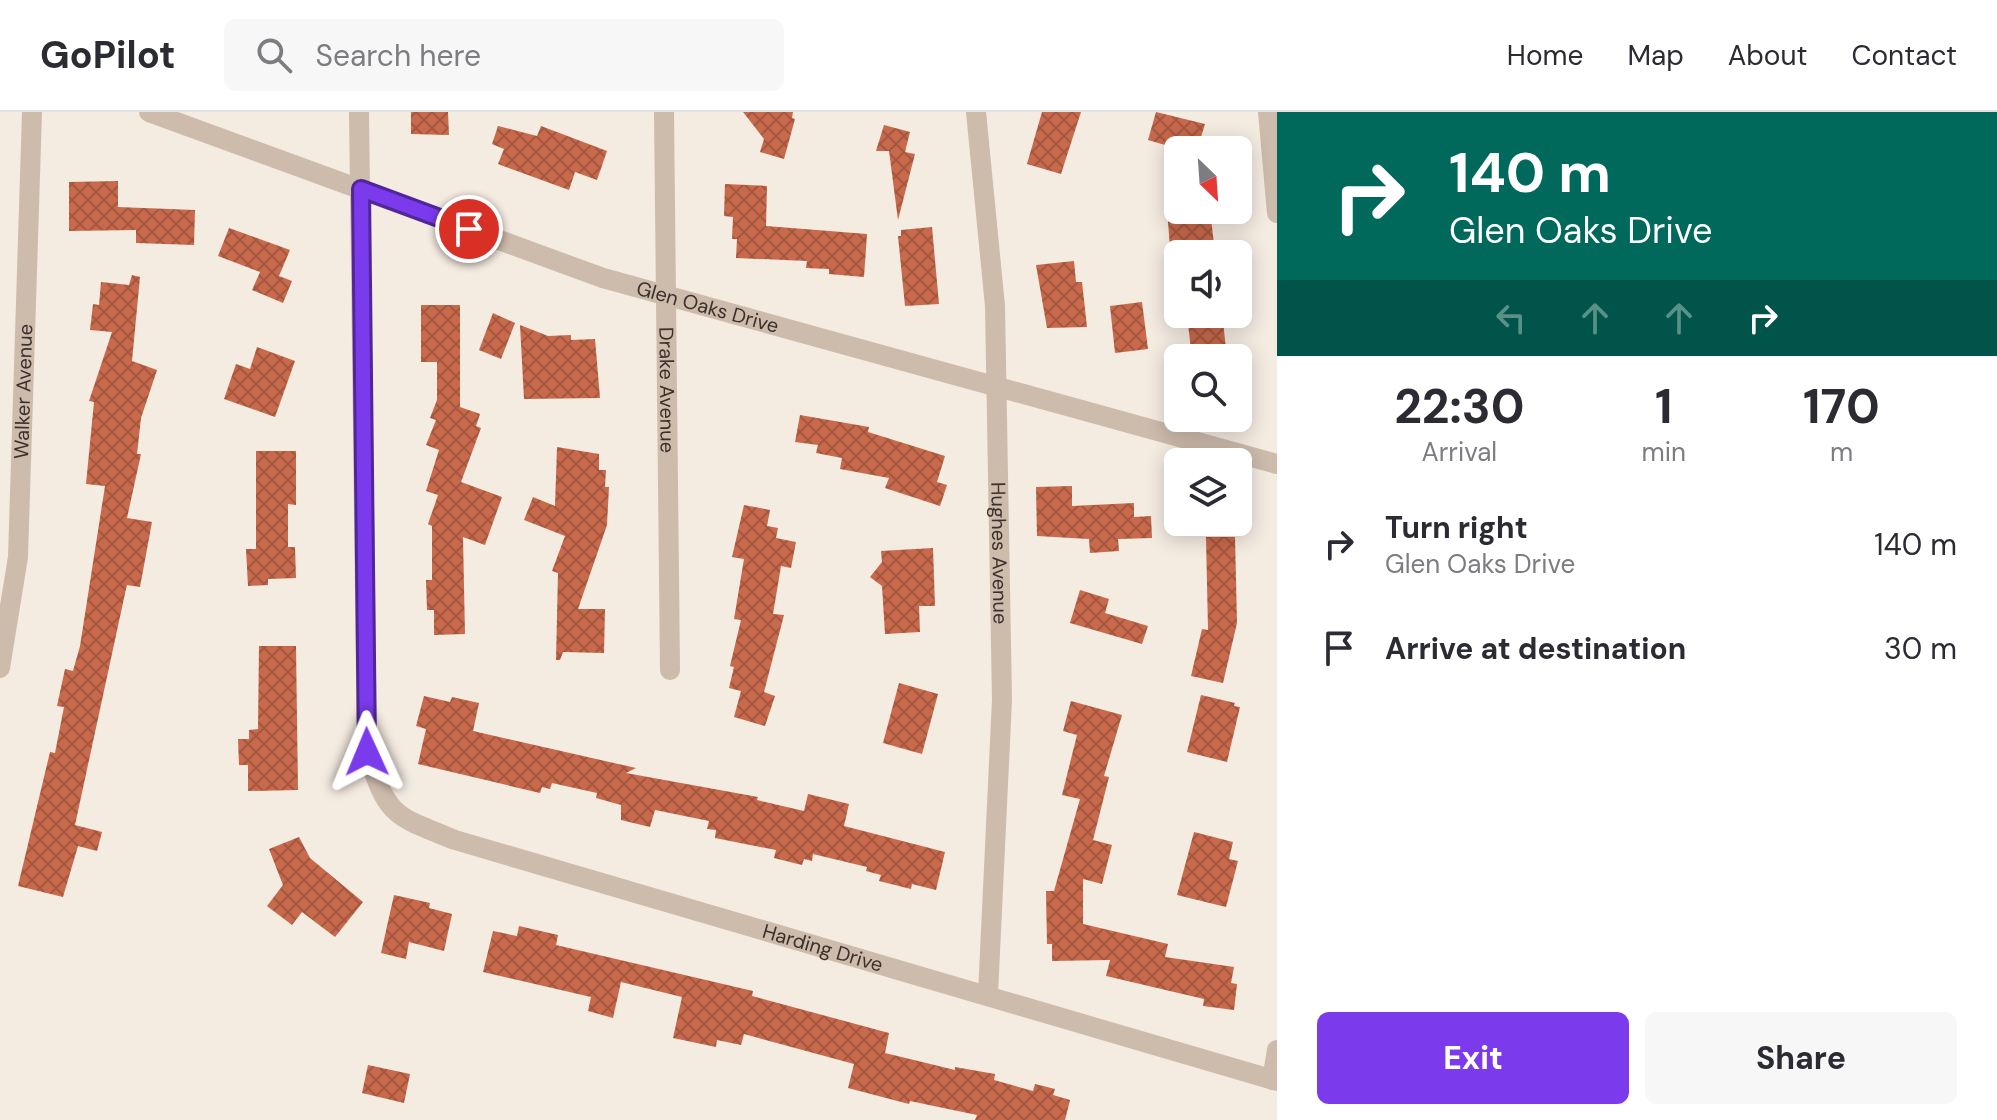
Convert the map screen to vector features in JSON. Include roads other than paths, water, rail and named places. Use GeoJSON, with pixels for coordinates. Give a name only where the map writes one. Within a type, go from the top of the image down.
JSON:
{"type":"FeatureCollection","features":[{"type":"Feature","properties":{"kind":"street","name":"Walker Avenue"},"geometry":{"type":"LineString","coordinates":[[0,668],[18,557],[32,112]]}},
{"type":"Feature","properties":{"kind":"street","name":"Glen Oaks Drive"},"geometry":{"type":"LineString","coordinates":[[149,112],[603,278],[1277,464]]}},
{"type":"Feature","properties":{"kind":"street"},"geometry":{"type":"LineString","coordinates":[[359,112],[361,189]]}},
{"type":"Feature","properties":{"kind":"street","name":"Drake Avenue"},"geometry":{"type":"LineString","coordinates":[[664,112],[669,296],[670,670]]}},
{"type":"Feature","properties":{"kind":"street","name":"Hughes Avenue"},"geometry":{"type":"LineString","coordinates":[[976,112],[995,306],[1002,700],[988,994]]}},
{"type":"Feature","properties":{"kind":"street"},"geometry":{"type":"LineString","coordinates":[[1268,112],[1277,213]]}},
{"type":"Feature","properties":{"kind":"street","name":"Harding Drive"},"geometry":{"type":"LineString","coordinates":[[361,189],[367,752],[380,793],[400,818],[455,840],[988,994],[1275,1081]]}},
{"type":"Feature","properties":{"kind":"street"},"geometry":{"type":"LineString","coordinates":[[1275,1081],[1277,1050]]}}]}
